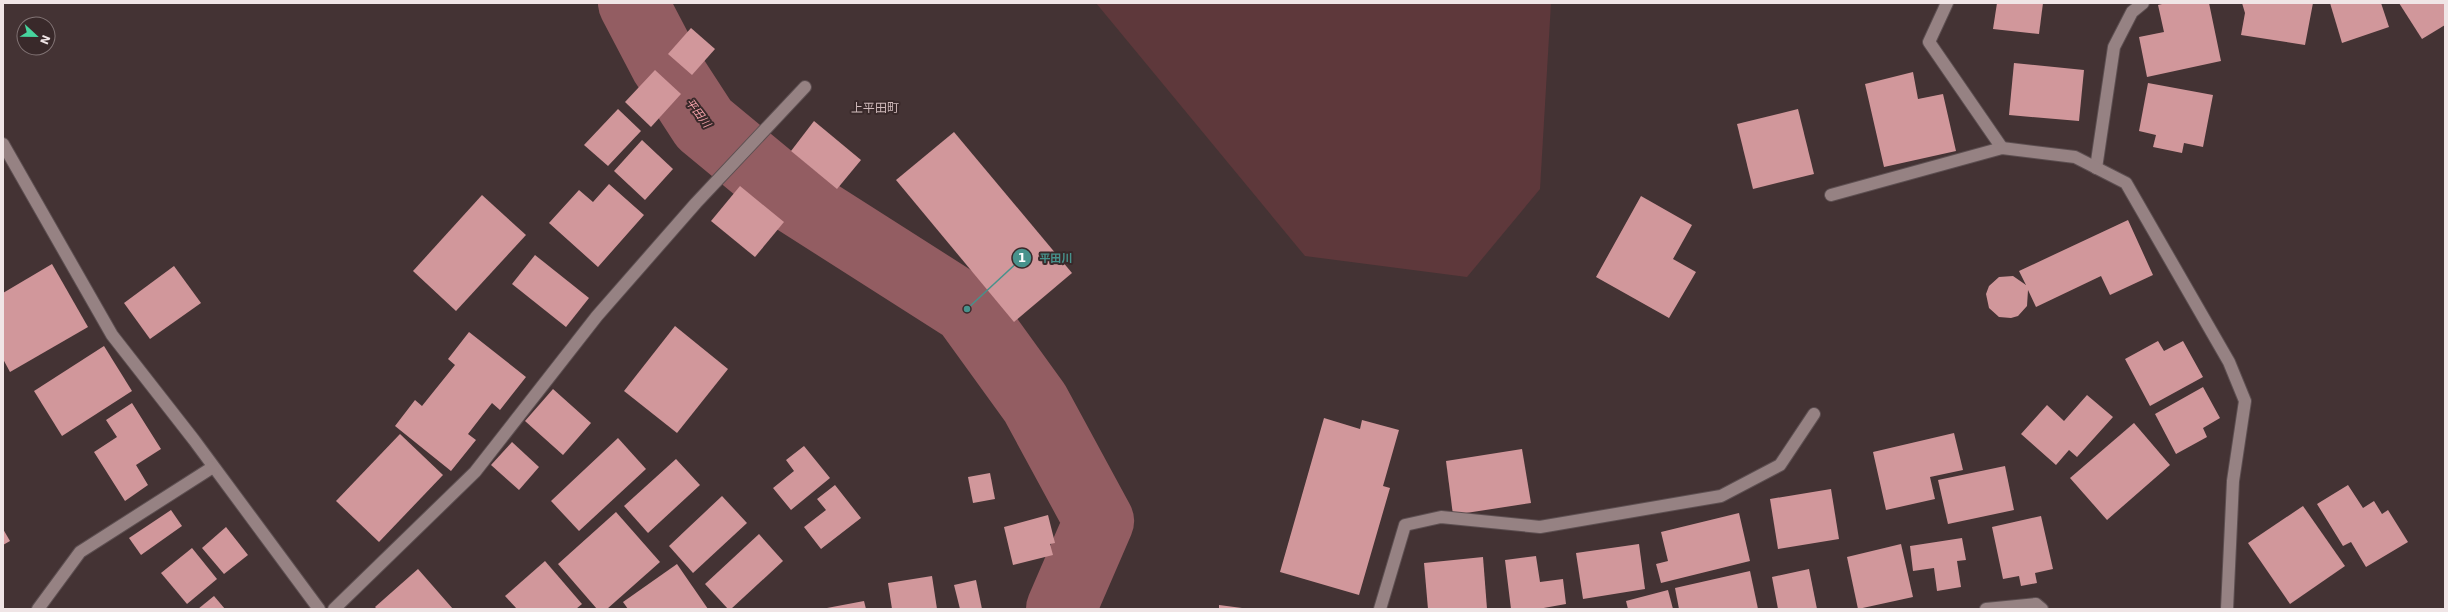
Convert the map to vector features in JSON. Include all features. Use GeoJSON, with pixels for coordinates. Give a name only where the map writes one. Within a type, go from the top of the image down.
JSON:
{"type":"FeatureCollection","features":[{"type":"Feature","properties":{"kind":"street"},"geometry":{"type":"LineString","coordinates":[[1947,3],[1928,42],[2002,148]]}},
{"type":"Feature","properties":{"kind":"street"},"geometry":{"type":"LineString","coordinates":[[2096,168],[2114,47],[2132,12],[2143,3]]}},
{"type":"Feature","properties":{"kind":"street"},"geometry":{"type":"LineString","coordinates":[[334,609],[474,472],[597,316],[696,203],[805,88]]}},
{"type":"Feature","properties":{"kind":"street"},"geometry":{"type":"LineString","coordinates":[[3,144],[112,335],[319,609]]}},
{"type":"Feature","properties":{"kind":"street"},"geometry":{"type":"LineString","coordinates":[[1831,195],[2002,148],[2075,157],[2126,183],[2229,362],[2245,401],[2233,481],[2227,609]]}},
{"type":"Feature","properties":{"kind":"street"},"geometry":{"type":"LineString","coordinates":[[1380,609],[1405,525],[1441,517],[1540,527],[1721,496],[1780,465],[1814,414]]}},
{"type":"Feature","properties":{"kind":"street"},"geometry":{"type":"LineString","coordinates":[[38,609],[80,552],[213,467]]}},
{"type":"Feature","properties":{"kind":"street"},"geometry":{"type":"LineString","coordinates":[[1986,609],[2036,604],[2042,609]]}},
{"type":"Feature","properties":{"kind":"shaded area"},"geometry":{"type":"Polygon","coordinates":[[[1096,3],[1551,3],[1540,189],[1467,277],[1305,256],[1096,3]]]}},
{"type":"Feature","properties":{"kind":"building"},"geometry":{"type":"Polygon","coordinates":[[[1997,3],[2043,3],[2039,34],[1993,29],[1997,3]]]}},
{"type":"Feature","properties":{"kind":"building"},"geometry":{"type":"Polygon","coordinates":[[[2166,3],[2209,3],[2221,61],[2147,77],[2139,37],[2164,32],[2158,5],[2166,3]]]}},
{"type":"Feature","properties":{"kind":"building"},"geometry":{"type":"Polygon","coordinates":[[[2242,3],[2313,3],[2305,45],[2241,35],[2245,13],[2242,3]]]}},
{"type":"Feature","properties":{"kind":"building"},"geometry":{"type":"Polygon","coordinates":[[[2330,3],[2381,3],[2389,27],[2342,43],[2330,3]]]}},
{"type":"Feature","properties":{"kind":"building"},"geometry":{"type":"Polygon","coordinates":[[[2399,3],[2445,3],[2445,25],[2422,39],[2399,3]]]}},
{"type":"Feature","properties":{"kind":"building"},"geometry":{"type":"Polygon","coordinates":[[[691,28],[715,49],[692,75],[668,54],[691,28]]]}},
{"type":"Feature","properties":{"kind":"building"},"geometry":{"type":"Polygon","coordinates":[[[2014,63],[2084,70],[2079,121],[2009,115],[2014,63]]]}},
{"type":"Feature","properties":{"kind":"building"},"geometry":{"type":"Polygon","coordinates":[[[655,70],[681,94],[651,127],[625,102],[655,70]]]}},
{"type":"Feature","properties":{"kind":"building"},"geometry":{"type":"Polygon","coordinates":[[[1913,72],[1918,99],[1943,94],[1956,151],[1884,167],[1865,84],[1913,72]]]}},
{"type":"Feature","properties":{"kind":"building"},"geometry":{"type":"Polygon","coordinates":[[[2148,83],[2213,95],[2203,147],[2184,143],[2182,153],[2153,147],[2156,135],[2139,131],[2148,83]]]}},
{"type":"Feature","properties":{"kind":"building"},"geometry":{"type":"Polygon","coordinates":[[[618,109],[641,131],[608,166],[584,145],[618,109]]]}},
{"type":"Feature","properties":{"kind":"building"},"geometry":{"type":"Polygon","coordinates":[[[1798,109],[1814,174],[1753,189],[1737,124],[1798,109]]]}},
{"type":"Feature","properties":{"kind":"building"},"geometry":{"type":"Polygon","coordinates":[[[814,121],[861,160],[837,189],[791,151],[814,121]]]}},
{"type":"Feature","properties":{"kind":"building"},"geometry":{"type":"Polygon","coordinates":[[[954,132],[1072,273],[1014,322],[896,180],[954,132]]]}},
{"type":"Feature","properties":{"kind":"building"},"geometry":{"type":"Polygon","coordinates":[[[642,140],[673,169],[645,200],[614,171],[642,140]]]}},
{"type":"Feature","properties":{"kind":"building"},"geometry":{"type":"Polygon","coordinates":[[[609,184],[644,215],[598,267],[549,223],[579,190],[593,202],[609,184]]]}},
{"type":"Feature","properties":{"kind":"building"},"geometry":{"type":"Polygon","coordinates":[[[740,186],[784,222],[755,257],[711,221],[740,186]]]}},
{"type":"Feature","properties":{"kind":"building"},"geometry":{"type":"Polygon","coordinates":[[[482,195],[526,235],[456,311],[413,271],[482,195]]]}},
{"type":"Feature","properties":{"kind":"building"},"geometry":{"type":"Polygon","coordinates":[[[1641,196],[1692,225],[1673,259],[1696,272],[1669,318],[1596,277],[1641,196]]]}},
{"type":"Feature","properties":{"kind":"building"},"geometry":{"type":"Polygon","coordinates":[[[2128,220],[2153,275],[2110,295],[2101,276],[2036,307],[2028,290],[2027,306],[2018,316],[2011,318],[1999,317],[1989,308],[1986,294],[1989,286],[1999,277],[2013,276],[2026,285],[2019,271],[2128,220]]]}},
{"type":"Feature","properties":{"kind":"building"},"geometry":{"type":"Polygon","coordinates":[[[535,255],[589,298],[566,327],[512,284],[535,255]]]}},
{"type":"Feature","properties":{"kind":"building"},"geometry":{"type":"Polygon","coordinates":[[[52,264],[88,327],[10,372],[3,359],[3,293],[52,264]]]}},
{"type":"Feature","properties":{"kind":"building"},"geometry":{"type":"Polygon","coordinates":[[[174,266],[201,303],[150,339],[124,303],[174,266]]]}},
{"type":"Feature","properties":{"kind":"building"},"geometry":{"type":"Polygon","coordinates":[[[675,326],[728,369],[677,433],[624,391],[675,326]]]}},
{"type":"Feature","properties":{"kind":"building"},"geometry":{"type":"Polygon","coordinates":[[[469,332],[526,377],[500,410],[492,403],[468,434],[476,440],[451,471],[395,426],[415,400],[422,406],[455,365],[448,359],[469,332]]]}},
{"type":"Feature","properties":{"kind":"building"},"geometry":{"type":"Polygon","coordinates":[[[2158,341],[2164,351],[2183,341],[2203,377],[2150,406],[2125,359],[2158,341]]]}},
{"type":"Feature","properties":{"kind":"building"},"geometry":{"type":"Polygon","coordinates":[[[104,346],[132,391],[62,436],[34,391],[104,346]]]}},
{"type":"Feature","properties":{"kind":"building"},"geometry":{"type":"Polygon","coordinates":[[[2203,387],[2220,418],[2203,428],[2207,437],[2176,454],[2155,414],[2203,387]]]}},
{"type":"Feature","properties":{"kind":"building"},"geometry":{"type":"Polygon","coordinates":[[[553,389],[591,423],[563,455],[525,421],[553,389]]]}},
{"type":"Feature","properties":{"kind":"building"},"geometry":{"type":"Polygon","coordinates":[[[2087,395],[2113,417],[2077,457],[2069,450],[2056,465],[2021,434],[2047,405],[2064,421],[2087,395]]]}},
{"type":"Feature","properties":{"kind":"building"},"geometry":{"type":"Polygon","coordinates":[[[132,403],[161,449],[136,465],[148,485],[125,501],[94,452],[117,437],[106,420],[132,403]]]}},
{"type":"Feature","properties":{"kind":"building"},"geometry":{"type":"Polygon","coordinates":[[[1324,418],[1360,429],[1362,420],[1399,430],[1383,486],[1390,488],[1359,595],[1280,572],[1324,418]]]}},
{"type":"Feature","properties":{"kind":"building"},"geometry":{"type":"Polygon","coordinates":[[[2134,423],[2170,465],[2107,520],[2070,478],[2134,423]]]}},
{"type":"Feature","properties":{"kind":"building"},"geometry":{"type":"Polygon","coordinates":[[[1954,433],[1963,470],[1930,477],[1935,499],[1886,510],[1873,452],[1954,433]]]}},
{"type":"Feature","properties":{"kind":"building"},"geometry":{"type":"Polygon","coordinates":[[[400,434],[443,475],[379,542],[336,501],[400,434]]]}},
{"type":"Feature","properties":{"kind":"building"},"geometry":{"type":"Polygon","coordinates":[[[618,438],[646,469],[579,531],[551,501],[618,438]]]}},
{"type":"Feature","properties":{"kind":"building"},"geometry":{"type":"Polygon","coordinates":[[[512,442],[539,467],[519,490],[491,465],[512,442]]]}},
{"type":"Feature","properties":{"kind":"building"},"geometry":{"type":"Polygon","coordinates":[[[804,446],[830,478],[791,510],[773,488],[794,471],[786,460],[804,446]]]}},
{"type":"Feature","properties":{"kind":"building"},"geometry":{"type":"Polygon","coordinates":[[[1522,449],[1531,503],[1453,515],[1446,461],[1522,449]]]}},
{"type":"Feature","properties":{"kind":"building"},"geometry":{"type":"Polygon","coordinates":[[[676,459],[700,485],[648,533],[624,506],[676,459]]]}},
{"type":"Feature","properties":{"kind":"building"},"geometry":{"type":"Polygon","coordinates":[[[2005,466],[2014,510],[1948,524],[1938,480],[2005,466]]]}},
{"type":"Feature","properties":{"kind":"building"},"geometry":{"type":"Polygon","coordinates":[[[990,473],[995,499],[973,503],[968,477],[990,473]]]}},
{"type":"Feature","properties":{"kind":"building"},"geometry":{"type":"Polygon","coordinates":[[[835,485],[861,518],[821,549],[804,527],[826,510],[817,499],[835,485]]]}},
{"type":"Feature","properties":{"kind":"building"},"geometry":{"type":"Polygon","coordinates":[[[2348,485],[2363,508],[2374,501],[2382,514],[2388,510],[2408,542],[2366,567],[2351,542],[2343,546],[2317,504],[2348,485]]]}},
{"type":"Feature","properties":{"kind":"building"},"geometry":{"type":"Polygon","coordinates":[[[1831,489],[1839,539],[1778,549],[1770,499],[1831,489]]]}},
{"type":"Feature","properties":{"kind":"building"},"geometry":{"type":"Polygon","coordinates":[[[722,496],[747,523],[693,573],[669,546],[722,496]]]}},
{"type":"Feature","properties":{"kind":"building"},"geometry":{"type":"Polygon","coordinates":[[[2303,506],[2345,566],[2290,604],[2248,543],[2303,506]]]}},
{"type":"Feature","properties":{"kind":"building"},"geometry":{"type":"Polygon","coordinates":[[[171,510],[182,526],[141,555],[129,538],[171,510]]]}},
{"type":"Feature","properties":{"kind":"building"},"geometry":{"type":"Polygon","coordinates":[[[616,512],[660,562],[607,609],[597,609],[558,564],[616,512]]]}},
{"type":"Feature","properties":{"kind":"building"},"geometry":{"type":"Polygon","coordinates":[[[1739,513],[1750,561],[1661,583],[1656,564],[1668,561],[1661,532],[1739,513]]]}},
{"type":"Feature","properties":{"kind":"building"},"geometry":{"type":"Polygon","coordinates":[[[1048,515],[1055,543],[1050,544],[1053,555],[1013,565],[1004,527],[1048,515]]]}},
{"type":"Feature","properties":{"kind":"building"},"geometry":{"type":"Polygon","coordinates":[[[2041,516],[2053,569],[2035,573],[2037,583],[2021,586],[2019,576],[2003,579],[1992,527],[2041,516]]]}},
{"type":"Feature","properties":{"kind":"building"},"geometry":{"type":"Polygon","coordinates":[[[226,527],[248,555],[224,574],[202,548],[226,527]]]}},
{"type":"Feature","properties":{"kind":"building"},"geometry":{"type":"Polygon","coordinates":[[[3,529],[10,541],[3,545],[3,529]]]}},
{"type":"Feature","properties":{"kind":"building"},"geometry":{"type":"Polygon","coordinates":[[[759,534],[783,561],[731,609],[728,609],[705,584],[759,534]]]}},
{"type":"Feature","properties":{"kind":"building"},"geometry":{"type":"Polygon","coordinates":[[[1962,538],[1966,560],[1957,561],[1961,587],[1937,591],[1934,568],[1913,571],[1910,546],[1962,538]]]}},
{"type":"Feature","properties":{"kind":"building"},"geometry":{"type":"Polygon","coordinates":[[[1639,544],[1645,589],[1583,599],[1576,553],[1639,544]]]}},
{"type":"Feature","properties":{"kind":"building"},"geometry":{"type":"Polygon","coordinates":[[[1901,544],[1913,597],[1858,609],[1847,557],[1901,544]]]}},
{"type":"Feature","properties":{"kind":"building"},"geometry":{"type":"Polygon","coordinates":[[[192,548],[217,579],[187,604],[161,573],[192,548]]]}},
{"type":"Feature","properties":{"kind":"building"},"geometry":{"type":"Polygon","coordinates":[[[1536,556],[1540,582],[1563,579],[1566,604],[1538,609],[1511,609],[1505,560],[1536,556]]]}},
{"type":"Feature","properties":{"kind":"building"},"geometry":{"type":"Polygon","coordinates":[[[1483,557],[1487,609],[1428,609],[1424,563],[1483,557]]]}},
{"type":"Feature","properties":{"kind":"building"},"geometry":{"type":"Polygon","coordinates":[[[545,561],[582,604],[576,609],[517,609],[505,596],[545,561]]]}},
{"type":"Feature","properties":{"kind":"building"},"geometry":{"type":"Polygon","coordinates":[[[677,564],[708,609],[628,609],[623,602],[677,564]]]}},
{"type":"Feature","properties":{"kind":"building"},"geometry":{"type":"Polygon","coordinates":[[[418,569],[453,609],[377,609],[375,607],[418,569]]]}},
{"type":"Feature","properties":{"kind":"building"},"geometry":{"type":"Polygon","coordinates":[[[1809,569],[1817,609],[1778,609],[1772,577],[1809,569]]]}},
{"type":"Feature","properties":{"kind":"building"},"geometry":{"type":"Polygon","coordinates":[[[1750,571],[1758,609],[1679,609],[1675,588],[1750,571]]]}},
{"type":"Feature","properties":{"kind":"building"},"geometry":{"type":"Polygon","coordinates":[[[932,576],[937,609],[892,609],[888,583],[932,576]]]}},
{"type":"Feature","properties":{"kind":"building"},"geometry":{"type":"Polygon","coordinates":[[[976,580],[982,609],[960,609],[954,585],[976,580]]]}},
{"type":"Feature","properties":{"kind":"building"},"geometry":{"type":"Polygon","coordinates":[[[1668,590],[1673,609],[1628,609],[1626,601],[1668,590]]]}},
{"type":"Feature","properties":{"kind":"building"},"geometry":{"type":"Polygon","coordinates":[[[214,596],[225,609],[198,609],[214,596]]]}},
{"type":"Feature","properties":{"kind":"building"},"geometry":{"type":"Polygon","coordinates":[[[864,601],[866,609],[827,608],[864,601]]]}},
{"type":"Feature","properties":{"kind":"building"},"geometry":{"type":"Polygon","coordinates":[[[1219,605],[1242,608],[1242,609],[1219,609],[1219,605]]]}},
{"type":"Feature","properties":{"kind":"waterway","name":"平田川"},"geometry":{"type":"LineString","coordinates":[[633,3],[665,64],[704,124],[796,200],[967,309],[1035,403],[1099,521],[1061,609]]}},
{"type":"Feature","properties":{"kind":"place","name":"平田川"},"geometry":{"type":"Point","coordinates":[967,309]}},
{"type":"Feature","properties":{"kind":"district","name":"上平田町"},"geometry":{"type":"Point","coordinates":[875,108]}}]}
